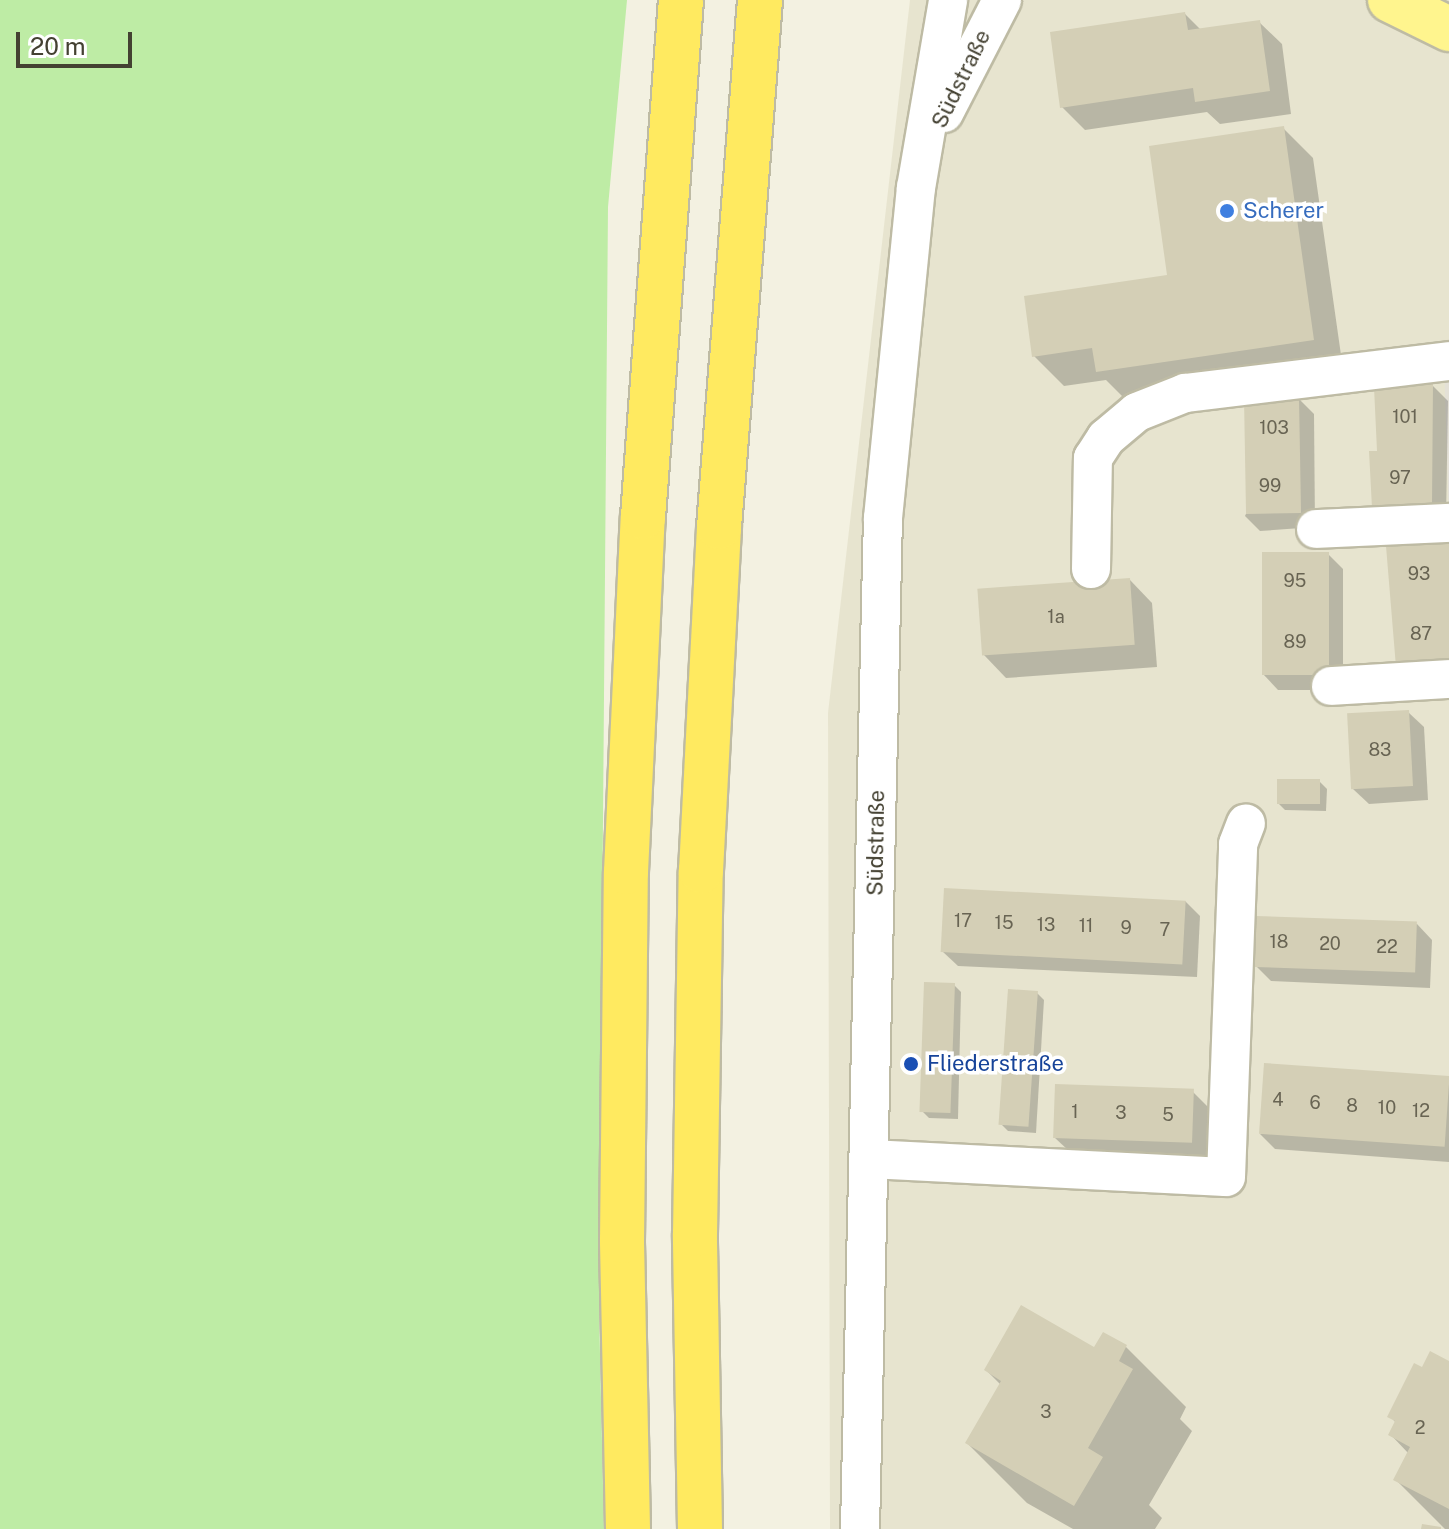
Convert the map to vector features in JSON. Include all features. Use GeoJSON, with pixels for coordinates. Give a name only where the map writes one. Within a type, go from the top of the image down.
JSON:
{"type":"FeatureCollection","features":[{"type":"Feature","properties":{"kind":"highway"},"geometry":{"type":"LineString","coordinates":[[628,1529],[622,1241],[626,872],[643,517],[681,0]]}},
{"type":"Feature","properties":{"kind":"highway"},"geometry":{"type":"LineString","coordinates":[[700,1529],[695,1234],[701,871],[721,497],[760,0]]}},
{"type":"Feature","properties":{"kind":"main road"},"geometry":{"type":"LineString","coordinates":[[1390,0],[1449,29]]}},
{"type":"Feature","properties":{"kind":"street","name":"Südstraße"},"geometry":{"type":"LineString","coordinates":[[860,1529],[883,518],[922,159],[948,0]]}},
{"type":"Feature","properties":{"kind":"street","name":"Südstraße"},"geometry":{"type":"LineString","coordinates":[[922,159],[1002,0]]}},
{"type":"Feature","properties":{"kind":"street"},"geometry":{"type":"LineString","coordinates":[[1091,569],[1093,458],[1106,438],[1137,412],[1185,393],[1449,361]]}},
{"type":"Feature","properties":{"kind":"street"},"geometry":{"type":"LineString","coordinates":[[1316,529],[1449,523]]}},
{"type":"Feature","properties":{"kind":"street"},"geometry":{"type":"LineString","coordinates":[[1331,686],[1449,679]]}},
{"type":"Feature","properties":{"kind":"street"},"geometry":{"type":"LineString","coordinates":[[869,1159],[1226,1177],[1238,844],[1246,823]]}},
{"type":"Feature","properties":{"kind":"shaded area"},"geometry":{"type":"Polygon","coordinates":[[[910,0],[1449,0],[1449,1529],[830,1529],[828,713],[910,0]]]}},
{"type":"Feature","properties":{"kind":"shaded area"},"geometry":{"type":"Polygon","coordinates":[[[1444,361],[1449,361],[1449,520],[1444,361]]]}},
{"type":"Feature","properties":{"kind":"green space"},"geometry":{"type":"Polygon","coordinates":[[[0,0],[627,0],[608,207],[599,1310],[604,1529],[0,1529],[0,0]]]}},
{"type":"Feature","properties":{"kind":"building"},"geometry":{"type":"Polygon","coordinates":[[[1185,12],[1188,30],[1260,20],[1270,91],[1195,102],[1193,88],[1060,108],[1050,32],[1185,12]]]}},
{"type":"Feature","properties":{"kind":"building","name":"Scherer"},"geometry":{"type":"Polygon","coordinates":[[[1284,126],[1314,340],[1096,372],[1092,348],[1032,357],[1024,296],[1167,275],[1149,146],[1284,126]]]}},
{"type":"Feature","properties":{"kind":"building"},"geometry":{"type":"Polygon","coordinates":[[[1433,384],[1432,505],[1372,508],[1369,451],[1377,451],[1374,387],[1433,384]]]}},
{"type":"Feature","properties":{"kind":"building"},"geometry":{"type":"Polygon","coordinates":[[[1299,397],[1301,513],[1246,514],[1244,398],[1299,397]]]}},
{"type":"Feature","properties":{"kind":"building"},"geometry":{"type":"Polygon","coordinates":[[[1449,541],[1449,663],[1396,667],[1386,546],[1449,541]]]}},
{"type":"Feature","properties":{"kind":"building"},"geometry":{"type":"Polygon","coordinates":[[[1262,552],[1329,552],[1329,675],[1262,675],[1262,552]]]}},
{"type":"Feature","properties":{"kind":"building"},"geometry":{"type":"Polygon","coordinates":[[[1130,578],[1135,645],[982,656],[977,589],[1130,578]]]}},
{"type":"Feature","properties":{"kind":"building"},"geometry":{"type":"Polygon","coordinates":[[[1409,710],[1413,786],[1351,789],[1347,713],[1409,710]]]}},
{"type":"Feature","properties":{"kind":"building"},"geometry":{"type":"Polygon","coordinates":[[[1277,779],[1320,779],[1320,804],[1277,804],[1277,779]]]}},
{"type":"Feature","properties":{"kind":"building"},"geometry":{"type":"Polygon","coordinates":[[[944,888],[1186,901],[1182,965],[941,952],[944,888]]]}},
{"type":"Feature","properties":{"kind":"building"},"geometry":{"type":"Polygon","coordinates":[[[1256,916],[1417,922],[1415,973],[1254,967],[1256,916]]]}},
{"type":"Feature","properties":{"kind":"building"},"geometry":{"type":"Polygon","coordinates":[[[924,982],[955,983],[950,1113],[919,1112],[924,982]]]}},
{"type":"Feature","properties":{"kind":"building"},"geometry":{"type":"Polygon","coordinates":[[[1008,989],[1038,991],[1028,1127],[999,1125],[1008,989]]]}},
{"type":"Feature","properties":{"kind":"building"},"geometry":{"type":"Polygon","coordinates":[[[1264,1063],[1449,1076],[1445,1147],[1259,1134],[1264,1063]]]}},
{"type":"Feature","properties":{"kind":"building"},"geometry":{"type":"Polygon","coordinates":[[[1055,1084],[1194,1089],[1192,1143],[1053,1138],[1055,1084]]]}},
{"type":"Feature","properties":{"kind":"building"},"geometry":{"type":"Polygon","coordinates":[[[1021,1305],[1094,1347],[1103,1332],[1127,1345],[1119,1361],[1133,1369],[1088,1448],[1103,1457],[1074,1506],[965,1443],[1001,1381],[984,1370],[1021,1305]]]}},
{"type":"Feature","properties":{"kind":"building"},"geometry":{"type":"Polygon","coordinates":[[[1430,1351],[1449,1361],[1449,1509],[1393,1480],[1410,1447],[1388,1435],[1395,1421],[1387,1417],[1414,1363],[1422,1367],[1430,1351]]]}},
{"type":"Feature","properties":{"kind":"building"},"geometry":{"type":"Polygon","coordinates":[[[1422,1524],[1441,1527],[1441,1529],[1421,1529],[1422,1524]]]}},
{"type":"Feature","properties":{"kind":"place","name":"Scherer"},"geometry":{"type":"Point","coordinates":[1227,211]}},
{"type":"Feature","properties":{"kind":"place","name":"Fliederstraße"},"geometry":{"type":"Point","coordinates":[911,1064]}}]}
